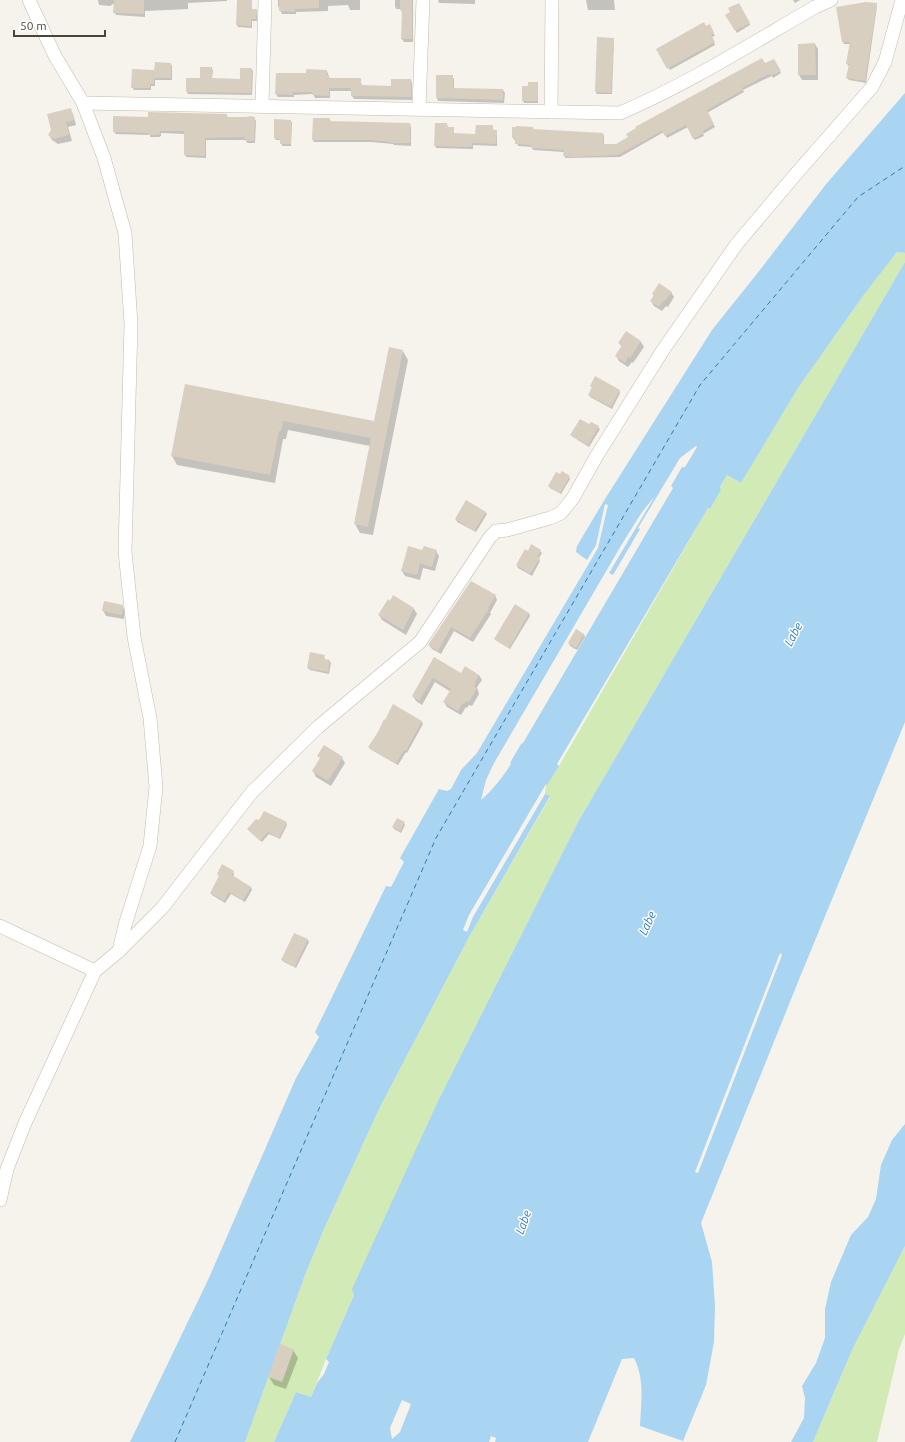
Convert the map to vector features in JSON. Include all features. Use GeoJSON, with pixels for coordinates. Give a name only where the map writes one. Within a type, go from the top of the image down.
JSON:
{"type":"FeatureCollection","features":[{"type":"Feature","properties":{"kind":"street"},"geometry":{"type":"LineString","coordinates":[[30,0],[55,56],[83,103],[104,158],[125,233],[131,324],[125,552],[134,636],[150,718],[156,787],[150,846],[118,951]]}},
{"type":"Feature","properties":{"kind":"street"},"geometry":{"type":"LineString","coordinates":[[262,105],[265,0]]}},
{"type":"Feature","properties":{"kind":"street"},"geometry":{"type":"LineString","coordinates":[[419,108],[423,0]]}},
{"type":"Feature","properties":{"kind":"street"},"geometry":{"type":"LineString","coordinates":[[551,112],[552,0]]}},
{"type":"Feature","properties":{"kind":"street"},"geometry":{"type":"LineString","coordinates":[[83,103],[262,105],[620,113],[696,75],[815,7],[831,0]]}},
{"type":"Feature","properties":{"kind":"street"},"geometry":{"type":"LineString","coordinates":[[0,1200],[7,1169],[26,1123],[95,971],[162,908],[252,792],[318,727],[420,642],[490,537],[496,532],[550,518],[561,512],[569,503],[663,350],[732,252],[795,175],[872,87],[885,62],[902,0]]}},
{"type":"Feature","properties":{"kind":"street"},"geometry":{"type":"LineString","coordinates":[[0,926],[95,971]]}},
{"type":"Feature","properties":{"kind":"green space"},"geometry":{"type":"Polygon","coordinates":[[[897,252],[905,253],[905,262],[578,822],[439,1099],[326,1359],[311,1397],[296,1392],[274,1442],[245,1442],[305,1275],[324,1229],[380,1107],[469,937],[550,797],[545,794],[546,784],[559,766],[708,508],[710,509],[721,490],[720,488],[727,475],[741,483],[798,388],[863,296],[897,252]]]}},
{"type":"Feature","properties":{"kind":"green space"},"geometry":{"type":"Polygon","coordinates":[[[905,1246],[905,1334],[899,1349],[877,1442],[813,1442],[852,1350],[905,1246]]]}},
{"type":"Feature","properties":{"kind":"water"},"geometry":{"type":"Polygon","coordinates":[[[905,93],[905,253],[897,252],[863,296],[798,388],[741,483],[727,475],[720,487],[721,490],[710,509],[708,508],[557,764],[559,766],[547,785],[546,784],[469,915],[463,930],[467,932],[473,917],[545,794],[550,796],[469,937],[380,1107],[324,1229],[305,1275],[245,1442],[130,1442],[208,1280],[296,1078],[319,1037],[315,1032],[386,886],[391,887],[404,862],[400,858],[439,789],[447,791],[451,789],[461,770],[477,753],[598,548],[608,505],[605,504],[596,545],[587,560],[576,552],[577,546],[605,499],[712,330],[827,183],[905,93]],[[696,446],[680,458],[638,528],[640,529],[613,575],[609,573],[655,496],[642,512],[622,544],[494,763],[486,780],[481,800],[505,774],[521,744],[523,743],[673,488],[671,486],[682,467],[685,467],[697,447],[696,446]]]}},
{"type":"Feature","properties":{"kind":"water","name":"Labe"},"geometry":{"type":"Polygon","coordinates":[[[905,262],[905,722],[701,1223],[712,1262],[715,1306],[714,1342],[706,1385],[683,1441],[640,1426],[641,1383],[640,1374],[634,1358],[622,1359],[588,1442],[495,1442],[496,1438],[491,1436],[489,1442],[274,1442],[296,1392],[311,1397],[317,1383],[324,1374],[329,1362],[326,1359],[354,1295],[352,1289],[439,1099],[578,822],[905,262]],[[780,953],[695,1172],[698,1173],[782,955],[780,953]],[[402,1400],[390,1428],[392,1439],[400,1432],[411,1404],[402,1400]]]}},
{"type":"Feature","properties":{"kind":"water"},"geometry":{"type":"Polygon","coordinates":[[[905,1124],[905,1246],[852,1350],[813,1442],[791,1442],[804,1418],[805,1398],[802,1386],[816,1363],[825,1338],[825,1309],[831,1282],[851,1235],[868,1217],[876,1199],[881,1165],[892,1140],[905,1124]]]}},
{"type":"Feature","properties":{"kind":"building"},"geometry":{"type":"Polygon","coordinates":[[[114,0],[144,0],[144,14],[113,13],[114,0]]]}},
{"type":"Feature","properties":{"kind":"building"},"geometry":{"type":"Polygon","coordinates":[[[237,0],[252,0],[252,9],[257,9],[256,19],[251,19],[251,26],[236,25],[237,0]]]}},
{"type":"Feature","properties":{"kind":"building"},"geometry":{"type":"Polygon","coordinates":[[[279,0],[319,0],[319,8],[295,9],[295,12],[279,11],[279,0]]]}},
{"type":"Feature","properties":{"kind":"building"},"geometry":{"type":"Polygon","coordinates":[[[400,0],[412,0],[412,39],[401,39],[402,10],[400,10],[400,0]]]}},
{"type":"Feature","properties":{"kind":"building"},"geometry":{"type":"Polygon","coordinates":[[[866,2],[877,3],[865,81],[846,78],[849,64],[846,64],[850,42],[842,42],[836,7],[866,2]]]}},
{"type":"Feature","properties":{"kind":"building"},"geometry":{"type":"Polygon","coordinates":[[[739,3],[750,23],[735,31],[725,15],[730,12],[728,8],[739,3]]]}},
{"type":"Feature","properties":{"kind":"building"},"geometry":{"type":"Polygon","coordinates":[[[704,22],[706,26],[710,24],[714,33],[711,35],[715,42],[667,69],[656,49],[704,22]]]}},
{"type":"Feature","properties":{"kind":"building"},"geometry":{"type":"Polygon","coordinates":[[[597,37],[614,38],[611,93],[595,92],[597,37]]]}},
{"type":"Feature","properties":{"kind":"building"},"geometry":{"type":"Polygon","coordinates":[[[815,43],[816,75],[798,75],[798,44],[815,43]]]}},
{"type":"Feature","properties":{"kind":"building"},"geometry":{"type":"Polygon","coordinates":[[[762,58],[765,63],[774,59],[781,71],[771,76],[770,74],[742,88],[743,90],[707,110],[714,124],[703,131],[704,133],[693,139],[686,125],[665,136],[662,131],[618,155],[573,157],[563,156],[564,150],[531,148],[531,145],[515,144],[515,138],[512,138],[512,127],[516,126],[533,127],[533,129],[603,133],[603,144],[616,144],[628,137],[626,134],[636,128],[635,127],[762,58]]]}},
{"type":"Feature","properties":{"kind":"building"},"geometry":{"type":"Polygon","coordinates":[[[155,62],[171,63],[171,78],[154,78],[154,84],[150,84],[150,88],[131,88],[132,69],[154,70],[154,73],[155,62]]]}},
{"type":"Feature","properties":{"kind":"building"},"geometry":{"type":"Polygon","coordinates":[[[200,67],[212,67],[212,78],[240,79],[240,68],[252,68],[251,93],[186,92],[186,78],[200,78],[200,67]]]}},
{"type":"Feature","properties":{"kind":"building"},"geometry":{"type":"Polygon","coordinates":[[[306,69],[327,70],[327,75],[329,75],[329,78],[361,78],[361,85],[391,86],[391,79],[411,79],[411,97],[351,96],[351,88],[329,88],[329,96],[312,95],[312,92],[293,92],[293,95],[275,94],[276,73],[306,73],[306,69]]]}},
{"type":"Feature","properties":{"kind":"building"},"geometry":{"type":"Polygon","coordinates":[[[436,75],[453,75],[453,88],[503,89],[503,100],[436,98],[436,75]]]}},
{"type":"Feature","properties":{"kind":"building"},"geometry":{"type":"Polygon","coordinates":[[[528,82],[538,82],[538,101],[522,101],[522,86],[528,86],[528,82]]]}},
{"type":"Feature","properties":{"kind":"building"},"geometry":{"type":"Polygon","coordinates":[[[71,108],[74,120],[66,122],[69,135],[54,139],[48,135],[51,130],[47,114],[71,108]]]}},
{"type":"Feature","properties":{"kind":"building"},"geometry":{"type":"Polygon","coordinates":[[[148,112],[227,114],[227,117],[255,117],[254,141],[245,141],[245,137],[205,138],[205,156],[184,155],[184,131],[160,131],[160,134],[157,135],[148,135],[148,133],[113,132],[113,116],[148,117],[148,112]]]}},
{"type":"Feature","properties":{"kind":"building"},"geometry":{"type":"Polygon","coordinates":[[[313,118],[330,118],[329,121],[410,123],[410,143],[391,143],[369,140],[312,140],[313,118]]]}},
{"type":"Feature","properties":{"kind":"building"},"geometry":{"type":"Polygon","coordinates":[[[274,119],[291,120],[291,144],[280,144],[280,139],[274,138],[274,119]]]}},
{"type":"Feature","properties":{"kind":"building"},"geometry":{"type":"Polygon","coordinates":[[[435,123],[447,123],[447,127],[454,127],[454,133],[475,134],[476,125],[493,125],[493,130],[497,130],[496,144],[472,143],[472,147],[434,146],[435,123]]]}},
{"type":"Feature","properties":{"kind":"building"},"geometry":{"type":"Polygon","coordinates":[[[659,283],[672,292],[659,307],[650,301],[654,295],[652,294],[659,283]]]}},
{"type":"Feature","properties":{"kind":"building"},"geometry":{"type":"Polygon","coordinates":[[[626,331],[641,341],[625,363],[615,356],[622,345],[618,343],[626,331]]]}},
{"type":"Feature","properties":{"kind":"building"},"geometry":{"type":"Polygon","coordinates":[[[389,347],[403,350],[368,527],[354,524],[371,438],[283,421],[281,431],[279,431],[270,475],[171,456],[185,384],[374,421],[389,347]]]}},
{"type":"Feature","properties":{"kind":"building"},"geometry":{"type":"Polygon","coordinates":[[[595,376],[620,390],[611,407],[588,395],[592,387],[590,386],[595,376]]]}},
{"type":"Feature","properties":{"kind":"building"},"geometry":{"type":"Polygon","coordinates":[[[580,419],[589,424],[591,422],[599,426],[588,445],[570,435],[580,419]]]}},
{"type":"Feature","properties":{"kind":"building"},"geometry":{"type":"Polygon","coordinates":[[[562,471],[570,476],[560,493],[548,486],[556,472],[560,474],[562,471]]]}},
{"type":"Feature","properties":{"kind":"building"},"geometry":{"type":"Polygon","coordinates":[[[466,500],[486,512],[474,531],[455,519],[466,500]]]}},
{"type":"Feature","properties":{"kind":"building"},"geometry":{"type":"Polygon","coordinates":[[[531,544],[541,550],[537,557],[540,558],[530,574],[516,565],[525,549],[528,551],[531,544]]]}},
{"type":"Feature","properties":{"kind":"building"},"geometry":{"type":"Polygon","coordinates":[[[408,546],[422,550],[424,546],[437,550],[432,567],[420,563],[417,575],[401,571],[408,546]]]}},
{"type":"Feature","properties":{"kind":"building"},"geometry":{"type":"Polygon","coordinates":[[[471,581],[496,595],[488,608],[489,609],[470,638],[451,627],[438,651],[428,645],[471,581]]]}},
{"type":"Feature","properties":{"kind":"building"},"geometry":{"type":"Polygon","coordinates":[[[393,595],[414,608],[403,630],[378,615],[388,599],[390,601],[393,595]]]}},
{"type":"Feature","properties":{"kind":"building"},"geometry":{"type":"Polygon","coordinates":[[[104,601],[123,605],[122,615],[102,611],[104,601]]]}},
{"type":"Feature","properties":{"kind":"building"},"geometry":{"type":"Polygon","coordinates":[[[515,604],[529,613],[509,648],[494,639],[515,604]]]}},
{"type":"Feature","properties":{"kind":"building"},"geometry":{"type":"Polygon","coordinates":[[[576,629],[584,634],[576,648],[568,643],[576,629]]]}},
{"type":"Feature","properties":{"kind":"building"},"geometry":{"type":"Polygon","coordinates":[[[310,652],[325,655],[324,659],[330,660],[328,672],[307,668],[310,652]]]}},
{"type":"Feature","properties":{"kind":"building"},"geometry":{"type":"Polygon","coordinates":[[[434,657],[461,673],[465,666],[479,675],[474,687],[477,688],[469,702],[466,701],[464,704],[463,703],[458,711],[443,702],[451,689],[433,678],[419,701],[412,696],[434,657]]]}},
{"type":"Feature","properties":{"kind":"building"},"geometry":{"type":"Polygon","coordinates":[[[393,704],[422,721],[406,751],[404,750],[396,764],[368,747],[393,704]]]}},
{"type":"Feature","properties":{"kind":"building"},"geometry":{"type":"Polygon","coordinates":[[[324,745],[343,757],[328,781],[312,771],[320,758],[317,756],[324,745]]]}},
{"type":"Feature","properties":{"kind":"building"},"geometry":{"type":"Polygon","coordinates":[[[264,811],[287,822],[279,838],[268,832],[260,841],[247,829],[256,819],[259,820],[264,811]]]}},
{"type":"Feature","properties":{"kind":"building"},"geometry":{"type":"Polygon","coordinates":[[[397,818],[405,822],[400,831],[392,827],[397,818]]]}},
{"type":"Feature","properties":{"kind":"building"},"geometry":{"type":"Polygon","coordinates":[[[222,864],[234,871],[232,875],[251,887],[243,900],[229,892],[224,901],[210,893],[219,876],[217,874],[222,864]]]}},
{"type":"Feature","properties":{"kind":"building"},"geometry":{"type":"Polygon","coordinates":[[[294,933],[308,939],[295,967],[281,960],[294,933]]]}},
{"type":"Feature","properties":{"kind":"building"},"geometry":{"type":"Polygon","coordinates":[[[280,1344],[294,1349],[282,1382],[268,1377],[280,1344]]]}},
{"type":"Feature","properties":{"kind":"ferry route"},"geometry":{"type":"LineString","coordinates":[[175,1442],[436,838],[700,385],[858,197],[905,166]]}}]}
